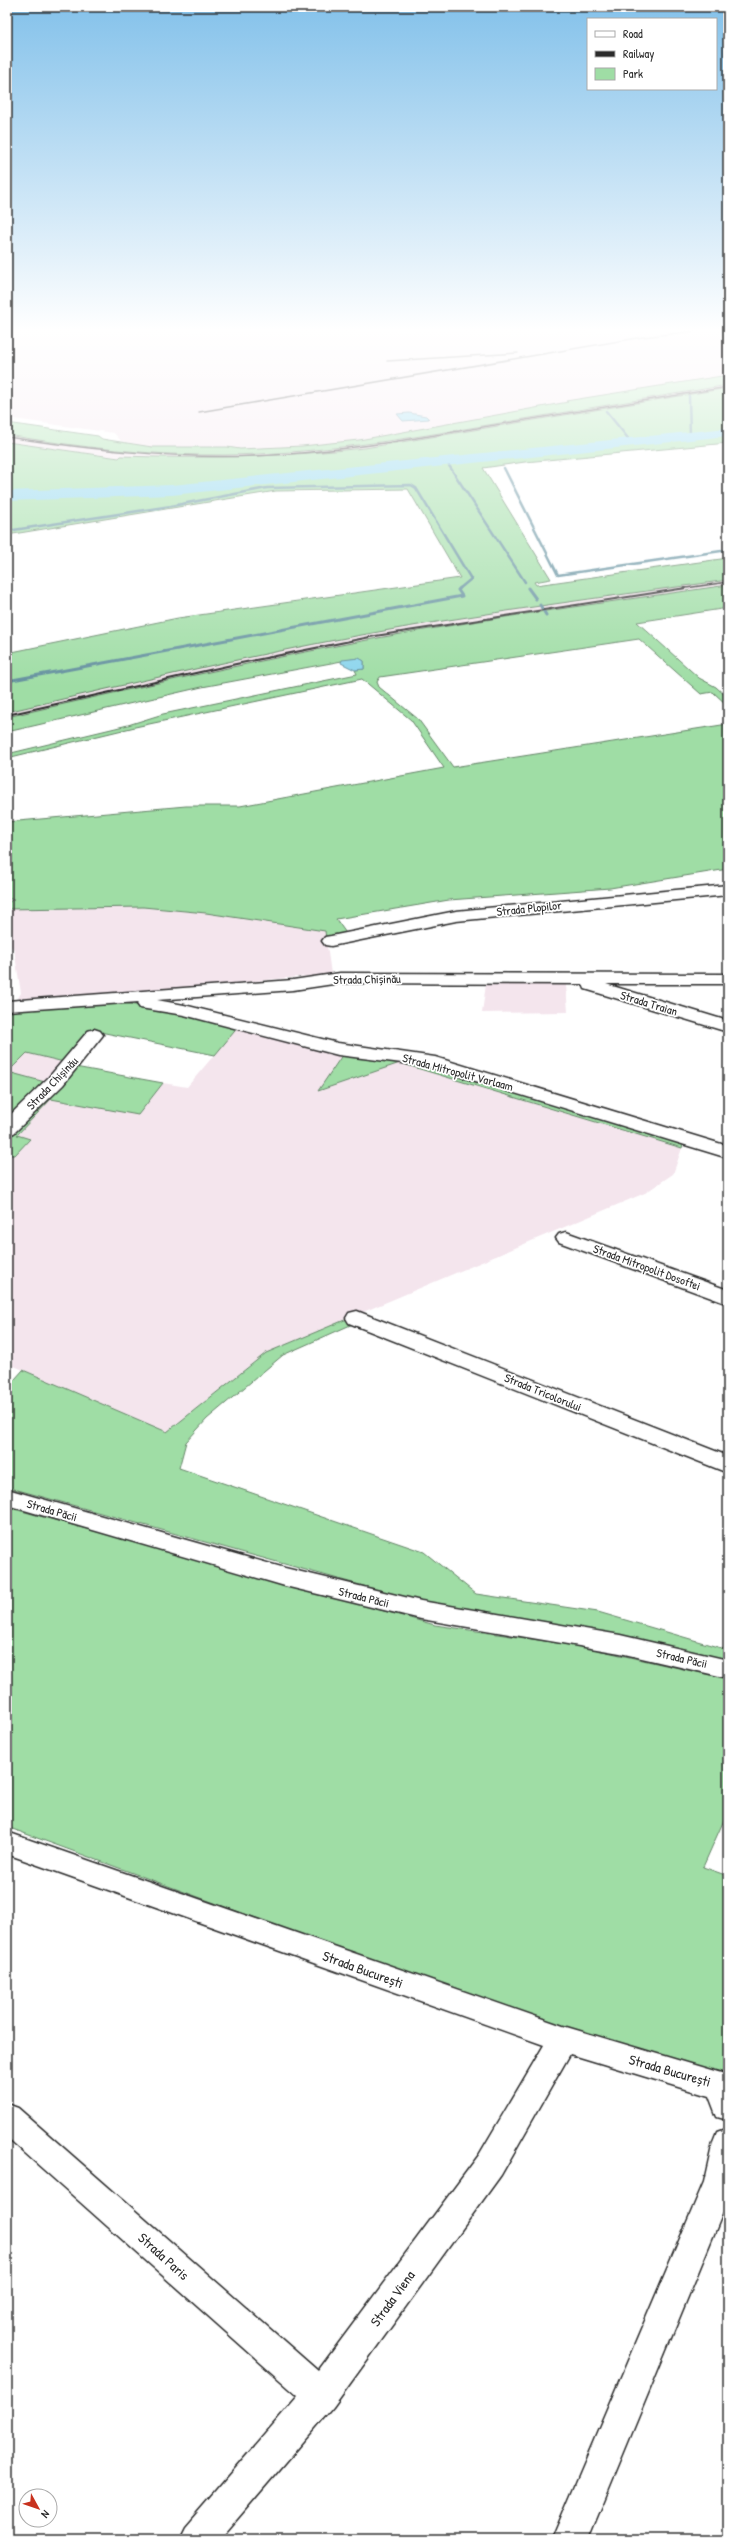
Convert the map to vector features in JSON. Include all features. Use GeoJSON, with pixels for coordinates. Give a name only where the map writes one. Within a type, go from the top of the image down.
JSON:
{"type":"FeatureCollection","features":[{"type":"Feature","properties":{"kind":"street","name":"Strada Plopilor"},"geometry":{"type":"LineString","coordinates":[[332,941],[456,916],[728,890]]}},
{"type":"Feature","properties":{"kind":"street","name":"Strada Chișinău"},"geometry":{"type":"LineString","coordinates":[[7,1006],[293,985],[340,978],[728,979]]}},
{"type":"Feature","properties":{"kind":"street","name":"Strada Traian"},"geometry":{"type":"LineString","coordinates":[[570,979],[728,1027]]}},
{"type":"Feature","properties":{"kind":"street","name":"Strada Mitropolit Varlaam"},"geometry":{"type":"LineString","coordinates":[[113,999],[184,1010],[338,1049],[428,1061],[728,1152]]}},
{"type":"Feature","properties":{"kind":"street","name":"Strada Chișinău"},"geometry":{"type":"LineString","coordinates":[[7,1128],[69,1067],[94,1035]]}},
{"type":"Feature","properties":{"kind":"street","name":"Strada Mitropolit Dosoftei"},"geometry":{"type":"LineString","coordinates":[[566,1238],[728,1297]]}},
{"type":"Feature","properties":{"kind":"street","name":"Strada Tricolorului"},"geometry":{"type":"LineString","coordinates":[[358,1318],[728,1465]]}},
{"type":"Feature","properties":{"kind":"street","name":"Strada Păcii"},"geometry":{"type":"LineString","coordinates":[[7,1497],[285,1577],[421,1610],[620,1644],[728,1669]]}},
{"type":"Feature","properties":{"kind":"street","name":"Strada București"},"geometry":{"type":"LineString","coordinates":[[7,1843],[725,2096]]}},
{"type":"Feature","properties":{"kind":"street","name":"Strada Viena"},"geometry":{"type":"LineString","coordinates":[[197,2539],[321,2395],[490,2165],[563,2039]]}},
{"type":"Feature","properties":{"kind":"street","name":"Strada Paris"},"geometry":{"type":"LineString","coordinates":[[7,2118],[321,2395]]}},
{"type":"Feature","properties":{"kind":"street"},"geometry":{"type":"LineString","coordinates":[[570,2539],[720,2182],[728,2142]]}},
{"type":"Feature","properties":{"kind":"shaded area"},"geometry":{"type":"Polygon","coordinates":[[[64,450],[360,450],[272,463],[145,461],[64,450]]]}},
{"type":"Feature","properties":{"kind":"shaded area"},"geometry":{"type":"Polygon","coordinates":[[[728,571],[728,599],[490,635],[342,660],[202,687],[7,731],[7,688],[528,600],[728,571]]]}},
{"type":"Feature","properties":{"kind":"shaded area"},"geometry":{"type":"Polygon","coordinates":[[[89,906],[143,907],[206,913],[325,931],[331,974],[29,1002],[18,998],[21,993],[14,949],[7,943],[7,909],[89,906]]]}},
{"type":"Feature","properties":{"kind":"shaded area"},"geometry":{"type":"Polygon","coordinates":[[[486,984],[566,985],[568,1012],[482,1013],[486,984]]]}},
{"type":"Feature","properties":{"kind":"shaded area"},"geometry":{"type":"Polygon","coordinates":[[[239,1026],[343,1054],[319,1091],[400,1063],[682,1148],[673,1174],[645,1193],[266,1353],[167,1432],[14,1366],[7,1374],[7,1155],[15,1155],[30,1139],[16,1136],[51,1099],[138,1114],[163,1083],[187,1087],[239,1026]]]}},
{"type":"Feature","properties":{"kind":"shaded area"},"geometry":{"type":"Polygon","coordinates":[[[27,1053],[64,1062],[45,1082],[8,1073],[27,1053]]]}},
{"type":"Feature","properties":{"kind":"green space"},"geometry":{"type":"Polygon","coordinates":[[[7,450],[62,450],[119,458],[121,456],[213,457],[334,451],[655,450],[525,462],[483,468],[551,579],[534,582],[536,585],[728,558],[728,580],[496,613],[312,644],[7,712],[7,653],[178,618],[460,578],[408,489],[276,491],[7,535],[7,450]]]}},
{"type":"Feature","properties":{"kind":"green space"},"geometry":{"type":"Polygon","coordinates":[[[114,450],[317,450],[225,455],[170,454],[114,450]]]}},
{"type":"Feature","properties":{"kind":"green space"},"geometry":{"type":"Polygon","coordinates":[[[728,585],[728,608],[637,622],[699,678],[716,687],[728,698],[728,706],[713,692],[701,694],[639,639],[380,677],[377,682],[379,687],[418,719],[453,767],[728,724],[728,869],[610,888],[449,900],[336,919],[348,936],[326,939],[325,931],[206,913],[143,907],[7,909],[7,903],[14,899],[7,899],[7,822],[186,806],[240,806],[444,768],[411,720],[362,679],[135,727],[7,758],[7,754],[128,725],[163,714],[357,674],[355,670],[364,669],[364,661],[358,658],[202,687],[7,732],[7,717],[239,666],[378,638],[509,616],[728,585]]]}},
{"type":"Feature","properties":{"kind":"green space"},"geometry":{"type":"Polygon","coordinates":[[[114,1002],[186,1012],[239,1026],[215,1055],[95,1031],[64,1062],[27,1053],[8,1072],[45,1082],[7,1121],[7,1008],[114,1002]]]}},
{"type":"Feature","properties":{"kind":"green space"},"geometry":{"type":"Polygon","coordinates":[[[343,1054],[425,1063],[684,1141],[682,1148],[400,1063],[318,1091],[343,1054]]]}},
{"type":"Feature","properties":{"kind":"green space"},"geometry":{"type":"Polygon","coordinates":[[[75,1067],[163,1083],[138,1115],[51,1099],[17,1135],[30,1139],[15,1155],[7,1155],[7,1136],[75,1067]]]}},
{"type":"Feature","properties":{"kind":"green space"},"geometry":{"type":"Polygon","coordinates":[[[347,1319],[355,1323],[283,1355],[207,1419],[186,1442],[179,1468],[424,1552],[476,1594],[598,1612],[728,1650],[728,1663],[608,1633],[432,1605],[7,1487],[7,1388],[23,1370],[167,1432],[266,1353],[347,1319]]]}},
{"type":"Feature","properties":{"kind":"green space"},"geometry":{"type":"Polygon","coordinates":[[[7,1507],[435,1625],[580,1646],[728,1679],[728,1811],[703,1867],[728,1876],[728,2084],[518,2014],[7,1827],[7,1507]]]}},
{"type":"Feature","properties":{"kind":"water"},"geometry":{"type":"Polygon","coordinates":[[[359,658],[364,661],[364,669],[355,670],[341,663],[342,660],[359,658]]]}},
{"type":"Feature","properties":{"kind":"waterway"},"geometry":{"type":"LineString","coordinates":[[7,496],[172,490],[557,450]]}},
{"type":"Feature","properties":{"kind":"waterway"},"geometry":{"type":"LineString","coordinates":[[446,461],[525,582]]}},
{"type":"Feature","properties":{"kind":"waterway"},"geometry":{"type":"LineString","coordinates":[[504,468],[558,575],[728,550]]}},
{"type":"Feature","properties":{"kind":"waterway"},"geometry":{"type":"LineString","coordinates":[[7,531],[171,506],[267,488],[411,485],[416,488],[471,579],[459,589]]}},
{"type":"Feature","properties":{"kind":"waterway"},"geometry":{"type":"LineString","coordinates":[[528,588],[536,599]]}},
{"type":"Feature","properties":{"kind":"waterway"},"geometry":{"type":"LineString","coordinates":[[7,681],[462,596],[458,590],[459,589]]}},
{"type":"Feature","properties":{"kind":"waterway"},"geometry":{"type":"LineString","coordinates":[[540,605],[546,615]]}},
{"type":"Feature","properties":{"kind":"railway"},"geometry":{"type":"LineString","coordinates":[[107,450],[223,457],[332,450]]}},
{"type":"Feature","properties":{"kind":"railway"},"geometry":{"type":"LineString","coordinates":[[686,588],[728,582]]}},
{"type":"Feature","properties":{"kind":"railway"},"geometry":{"type":"LineString","coordinates":[[7,715],[236,664],[375,636],[686,588]]}},
{"type":"Feature","properties":{"kind":"railway"},"geometry":{"type":"LineString","coordinates":[[679,589],[686,588]]}}]}
